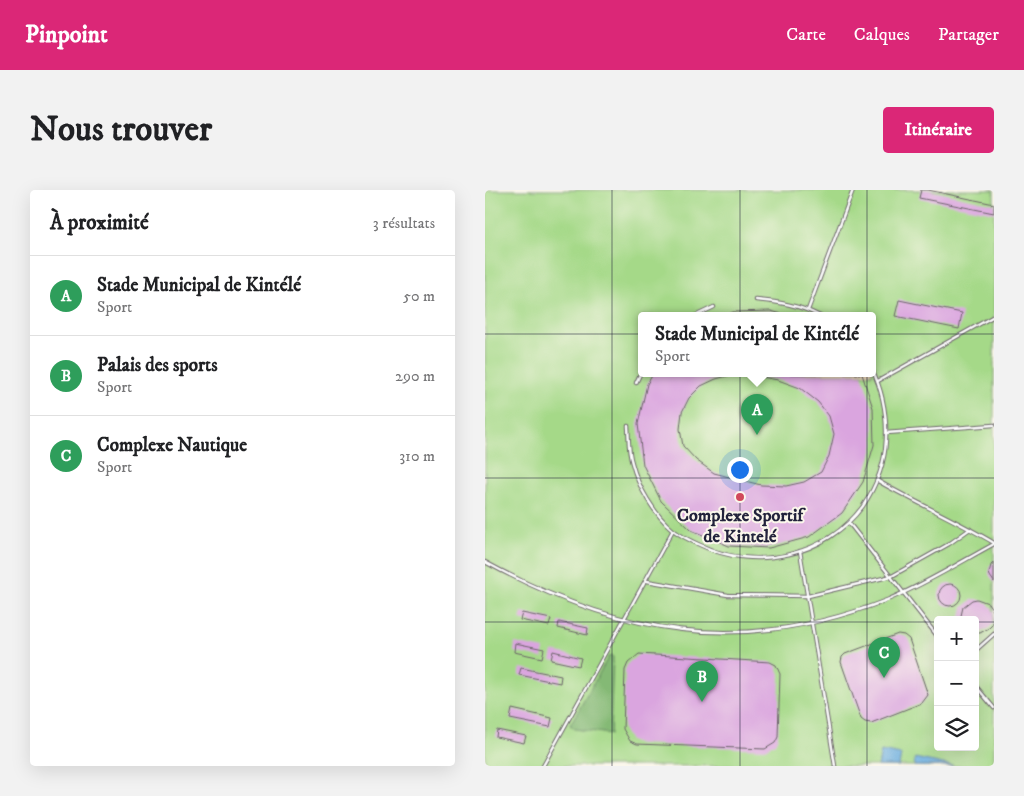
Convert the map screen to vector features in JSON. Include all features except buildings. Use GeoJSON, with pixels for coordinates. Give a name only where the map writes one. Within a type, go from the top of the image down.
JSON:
{"type":"FeatureCollection","features":[{"type":"Feature","properties":{"kind":"lane"},"geometry":{"type":"LineString","coordinates":[[808,310],[853,190]]}},
{"type":"Feature","properties":{"kind":"lane"},"geometry":{"type":"LineString","coordinates":[[756,300],[789,304],[812,312]]}},
{"type":"Feature","properties":{"kind":"lane"},"geometry":{"type":"LineString","coordinates":[[703,312],[714,307]]}},
{"type":"Feature","properties":{"kind":"lane"},"geometry":{"type":"LineString","coordinates":[[878,381],[994,316]]}},
{"type":"Feature","properties":{"kind":"lane"},"geometry":{"type":"LineString","coordinates":[[636,383],[639,377]]}},
{"type":"Feature","properties":{"kind":"lane"},"geometry":{"type":"LineString","coordinates":[[628,426],[631,462],[641,487],[651,503],[673,530],[706,548],[734,557],[771,558],[800,552],[823,541],[849,523],[869,496],[878,480],[885,452],[887,433],[887,416],[876,377]]}},
{"type":"Feature","properties":{"kind":"lane"},"geometry":{"type":"LineString","coordinates":[[887,433],[994,425]]}},
{"type":"Feature","properties":{"kind":"lane"},"geometry":{"type":"LineString","coordinates":[[878,480],[905,497],[994,543]]}},
{"type":"Feature","properties":{"kind":"lane"},"geometry":{"type":"LineString","coordinates":[[849,523],[934,632]]}},
{"type":"Feature","properties":{"kind":"lane"},"geometry":{"type":"LineString","coordinates":[[647,581],[728,595],[808,596],[892,576],[949,544],[970,529]]}},
{"type":"Feature","properties":{"kind":"lane"},"geometry":{"type":"LineString","coordinates":[[543,766],[623,620],[647,581],[673,530]]}},
{"type":"Feature","properties":{"kind":"lane"},"geometry":{"type":"LineString","coordinates":[[485,562],[559,598],[623,620],[661,628],[696,632],[767,631],[812,623],[858,610],[902,592],[994,543]]}},
{"type":"Feature","properties":{"kind":"lane"},"geometry":{"type":"LineString","coordinates":[[800,552],[835,766]]}},
{"type":"Feature","properties":{"kind":"lane"},"geometry":{"type":"LineString","coordinates":[[979,647],[994,634]]}},
{"type":"Feature","properties":{"kind":"lane"},"geometry":{"type":"LineString","coordinates":[[979,690],[994,708]]}},
{"type":"Feature","properties":{"kind":"green space","name":"Complexe Sportif de Kintelé"},"geometry":{"type":"Polygon","coordinates":[[[485,190],[994,190],[994,766],[485,766],[485,190]]]}},
{"type":"Feature","properties":{"kind":"green space"},"geometry":{"type":"Polygon","coordinates":[[[611,655],[613,657],[610,734],[575,729],[570,725],[611,655]]]}},
{"type":"Feature","properties":{"kind":"water"},"geometry":{"type":"Polygon","coordinates":[[[881,751],[901,755],[899,766],[878,766],[881,751]]]}},
{"type":"Feature","properties":{"kind":"water"},"geometry":{"type":"Polygon","coordinates":[[[915,758],[953,766],[914,766],[915,758]]]}},
{"type":"Feature","properties":{"kind":"place","name":"Stade Municipal de Kintélé"},"geometry":{"type":"Point","coordinates":[757,435]}},
{"type":"Feature","properties":{"kind":"place","name":"Complexe Sportif de Kintelé"},"geometry":{"type":"Point","coordinates":[740,497]}},
{"type":"Feature","properties":{"kind":"place","name":"Complexe Nautique"},"geometry":{"type":"Point","coordinates":[884,678]}},
{"type":"Feature","properties":{"kind":"place","name":"Palais des sports"},"geometry":{"type":"Point","coordinates":[702,702]}}]}
